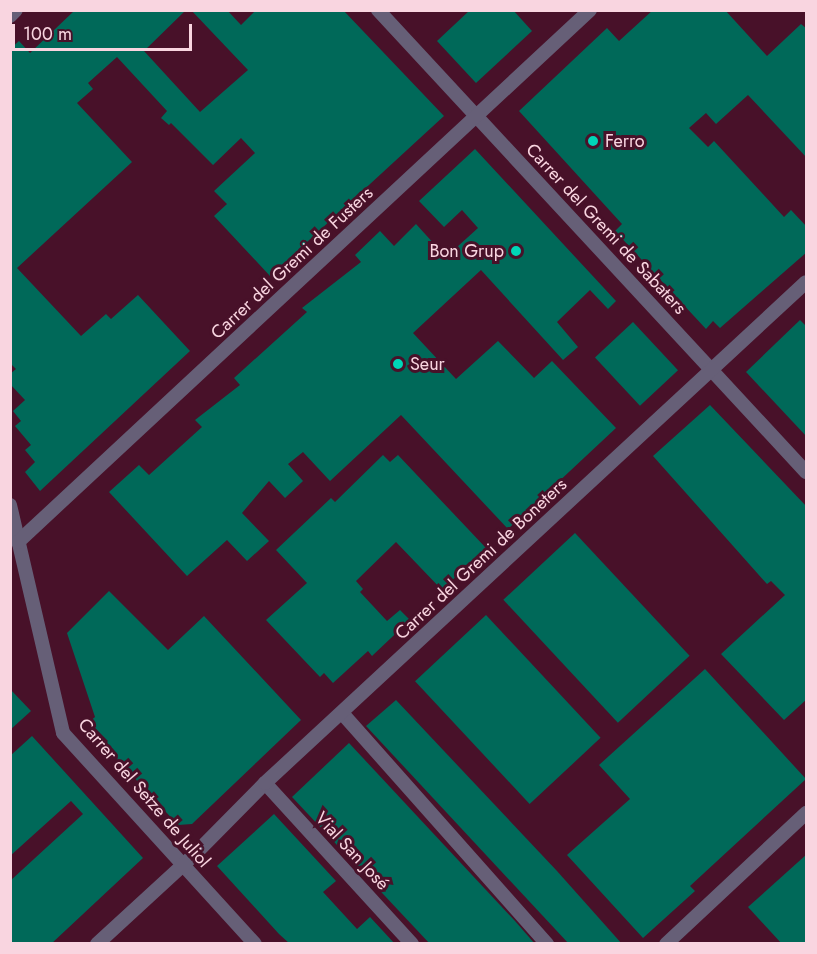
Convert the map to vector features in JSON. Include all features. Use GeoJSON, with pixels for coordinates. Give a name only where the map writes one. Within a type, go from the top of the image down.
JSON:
{"type":"FeatureCollection","features":[{"type":"Feature","properties":{"kind":"street"},"geometry":{"type":"LineString","coordinates":[[10,16],[16,10]]}},
{"type":"Feature","properties":{"kind":"street","name":"Carrer del Gremi de Sabaters"},"geometry":{"type":"LineString","coordinates":[[378,10],[807,472]]}},
{"type":"Feature","properties":{"kind":"street","name":"Carrer del Gremi de Fusters"},"geometry":{"type":"LineString","coordinates":[[18,542],[591,10]]}},
{"type":"Feature","properties":{"kind":"street","name":"Carrer del Gremi de Boneters"},"geometry":{"type":"LineString","coordinates":[[98,944],[183,866],[265,783],[807,282]]}},
{"type":"Feature","properties":{"kind":"street","name":"Carrer del Setze de Juliol"},"geometry":{"type":"LineString","coordinates":[[10,505],[63,733],[255,944]]}},
{"type":"Feature","properties":{"kind":"street"},"geometry":{"type":"LineString","coordinates":[[342,713],[547,944]]}},
{"type":"Feature","properties":{"kind":"street","name":"Vial San José"},"geometry":{"type":"LineString","coordinates":[[265,783],[412,944]]}},
{"type":"Feature","properties":{"kind":"street"},"geometry":{"type":"LineString","coordinates":[[666,944],[807,813]]}},
{"type":"Feature","properties":{"kind":"building"},"geometry":{"type":"Polygon","coordinates":[[[75,10],[186,10],[144,51],[200,112],[248,70],[191,10],[227,10],[241,25],[256,10],[343,10],[444,116],[270,276],[214,216],[227,204],[214,191],[255,153],[241,138],[213,165],[171,123],[169,125],[161,118],[167,111],[117,57],[88,83],[93,89],[77,103],[132,162],[17,268],[81,336],[106,314],[111,319],[138,295],[190,351],[40,491],[25,472],[35,462],[25,450],[31,445],[15,426],[21,421],[13,411],[25,400],[10,384],[10,374],[16,369],[10,363],[10,49],[19,41],[30,53],[75,10]]]}},
{"type":"Feature","properties":{"kind":"building"},"geometry":{"type":"Polygon","coordinates":[[[470,10],[513,10],[532,31],[476,83],[437,41],[470,10]]]}},
{"type":"Feature","properties":{"kind":"building"},"geometry":{"type":"Polygon","coordinates":[[[653,10],[725,10],[767,56],[801,24],[807,29],[807,158],[748,95],[716,124],[706,113],[689,128],[708,147],[714,141],[784,217],[791,210],[807,227],[807,252],[720,328],[713,321],[706,329],[615,231],[622,224],[519,111],[607,28],[619,41],[653,10]]]}},
{"type":"Feature","properties":{"kind":"building"},"geometry":{"type":"Polygon","coordinates":[[[475,149],[616,301],[608,309],[590,290],[557,322],[578,347],[563,360],[481,270],[413,333],[456,379],[498,341],[534,378],[552,361],[616,428],[508,529],[401,415],[330,481],[303,452],[288,464],[303,481],[285,498],[269,481],[242,513],[269,541],[247,561],[227,540],[187,576],[109,492],[139,465],[149,475],[202,427],[195,420],[240,385],[234,378],[307,312],[302,308],[361,262],[355,255],[380,231],[394,246],[416,224],[446,257],[478,228],[462,210],[444,227],[419,201],[475,149]]]}},
{"type":"Feature","properties":{"kind":"building"},"geometry":{"type":"Polygon","coordinates":[[[800,320],[807,327],[807,437],[746,372],[800,320]]]}},
{"type":"Feature","properties":{"kind":"building"},"geometry":{"type":"Polygon","coordinates":[[[633,322],[678,370],[640,406],[595,357],[633,322]]]}},
{"type":"Feature","properties":{"kind":"building"},"geometry":{"type":"Polygon","coordinates":[[[710,405],[807,507],[807,699],[784,720],[721,654],[785,595],[771,581],[767,584],[653,456],[710,405]]]}},
{"type":"Feature","properties":{"kind":"building"},"geometry":{"type":"Polygon","coordinates":[[[383,455],[390,462],[398,455],[486,548],[442,590],[396,542],[356,581],[363,589],[360,592],[387,621],[400,610],[410,620],[372,656],[368,651],[333,683],[324,673],[320,677],[266,620],[307,583],[276,550],[331,498],[335,502],[383,455]]]}},
{"type":"Feature","properties":{"kind":"building"},"geometry":{"type":"Polygon","coordinates":[[[575,533],[690,656],[618,723],[503,600],[575,533]]]}},
{"type":"Feature","properties":{"kind":"building"},"geometry":{"type":"Polygon","coordinates":[[[109,591],[168,650],[204,616],[301,720],[192,824],[178,825],[104,745],[108,741],[89,722],[95,717],[67,633],[109,591]]]}},
{"type":"Feature","properties":{"kind":"building"},"geometry":{"type":"Polygon","coordinates":[[[486,615],[601,738],[530,804],[415,681],[486,615]]]}},
{"type":"Feature","properties":{"kind":"building"},"geometry":{"type":"Polygon","coordinates":[[[705,669],[806,779],[690,886],[695,891],[643,938],[567,855],[630,799],[599,765],[705,669]]]}},
{"type":"Feature","properties":{"kind":"building"},"geometry":{"type":"Polygon","coordinates":[[[10,689],[31,711],[10,730],[10,689]]]}},
{"type":"Feature","properties":{"kind":"building"},"geometry":{"type":"Polygon","coordinates":[[[396,700],[557,871],[622,944],[569,944],[366,726],[396,700]]]}},
{"type":"Feature","properties":{"kind":"building"},"geometry":{"type":"Polygon","coordinates":[[[32,736],[143,858],[51,944],[10,944],[10,881],[83,814],[71,801],[10,856],[10,756],[32,736]]]}},
{"type":"Feature","properties":{"kind":"building"},"geometry":{"type":"Polygon","coordinates":[[[349,743],[535,944],[430,944],[292,797],[349,743]]]}},
{"type":"Feature","properties":{"kind":"building"},"geometry":{"type":"Polygon","coordinates":[[[274,814],[336,881],[323,892],[357,929],[370,917],[395,944],[290,944],[279,934],[217,866],[274,814]]]}},
{"type":"Feature","properties":{"kind":"building"},"geometry":{"type":"Polygon","coordinates":[[[807,854],[807,944],[782,944],[748,907],[807,854]]]}},
{"type":"Feature","properties":{"kind":"place","name":"Ferro"},"geometry":{"type":"Point","coordinates":[593,141]}},
{"type":"Feature","properties":{"kind":"place","name":"Bon Grup"},"geometry":{"type":"Point","coordinates":[516,251]}},
{"type":"Feature","properties":{"kind":"place","name":"Seur"},"geometry":{"type":"Point","coordinates":[398,364]}}]}
